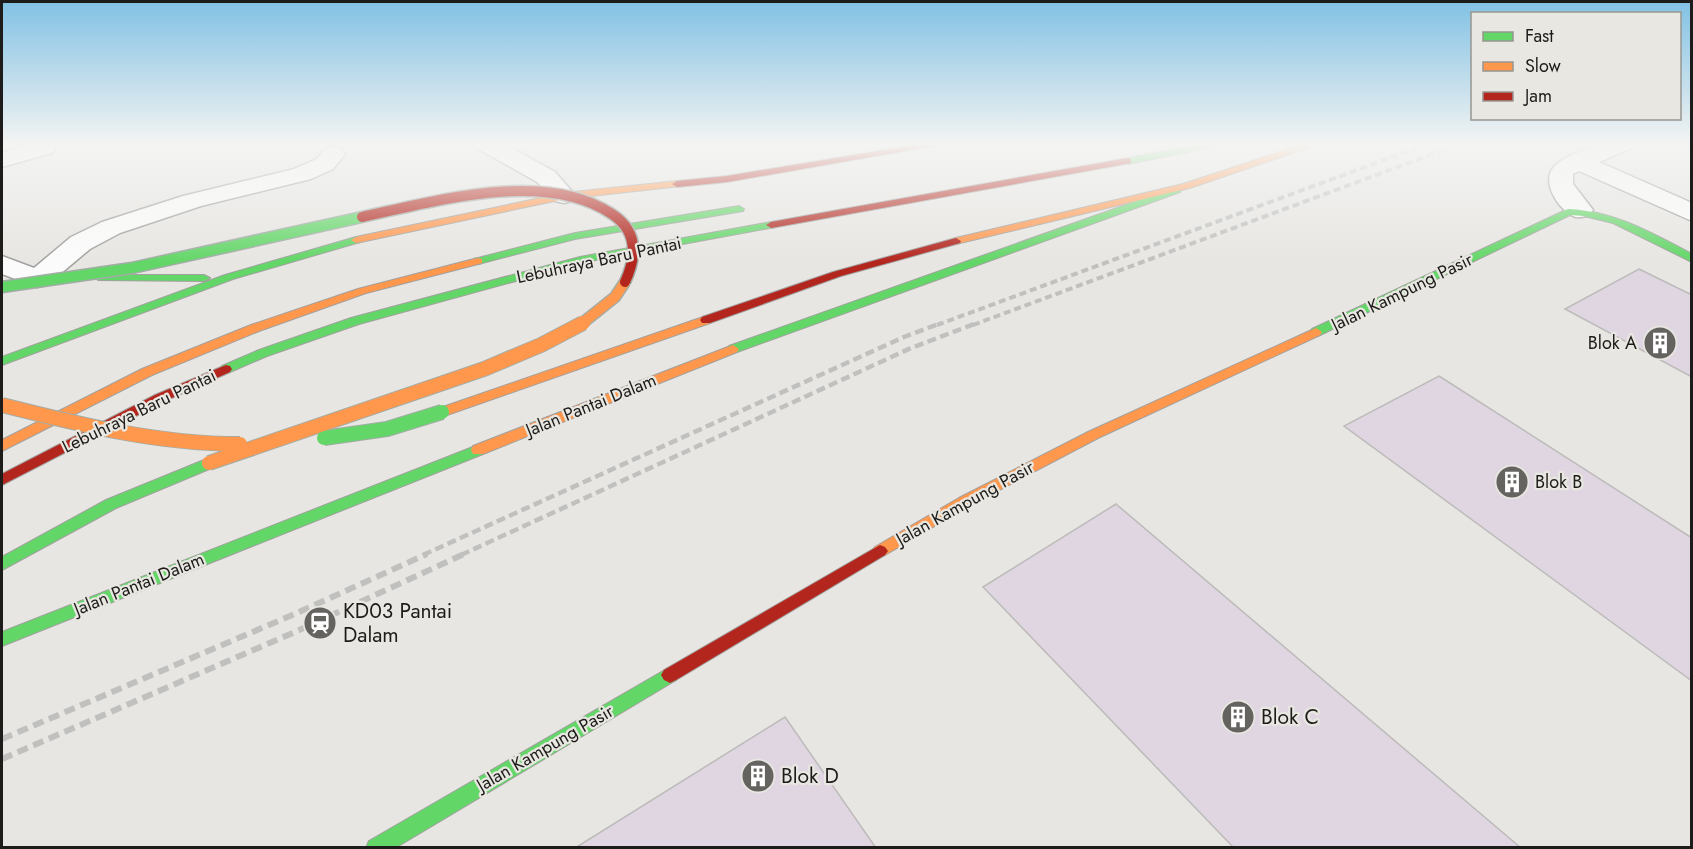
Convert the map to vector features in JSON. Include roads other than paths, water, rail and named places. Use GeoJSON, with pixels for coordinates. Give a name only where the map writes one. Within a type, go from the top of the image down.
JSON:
{"type":"FeatureCollection","features":[{"type":"Feature","properties":{"kind":"main road"},"geometry":{"type":"LineString","coordinates":[[2,361],[229,278],[374,235],[564,196],[693,183]]}},
{"type":"Feature","properties":{"kind":"main road","name":"Lebuhraya Baru Pantai"},"geometry":{"type":"LineString","coordinates":[[4,478],[160,398],[263,352],[355,321],[584,259],[1012,183]]}},
{"type":"Feature","properties":{"kind":"main road"},"geometry":{"type":"LineString","coordinates":[[2,405],[152,442],[215,446],[330,438],[387,429],[837,274],[991,231],[1197,183]]}},
{"type":"Feature","properties":{"kind":"main road","name":"Jalan Pantai Dalam"},"geometry":{"type":"LineString","coordinates":[[2,639],[731,350],[1186,186]]}},
{"type":"Feature","properties":{"kind":"main road"},"geometry":{"type":"LineString","coordinates":[[2,287],[40,284],[118,270],[398,210],[500,194],[538,192],[573,195],[603,204],[623,222],[633,238],[635,254],[632,273],[621,292],[602,309],[539,346],[481,370],[231,455],[163,481],[111,504],[2,564]]}},
{"type":"Feature","properties":{"kind":"main road","name":"Lebuhraya Baru Pantai"},"geometry":{"type":"LineString","coordinates":[[2,446],[147,372],[255,328],[362,291],[575,236],[752,207]]}},
{"type":"Feature","properties":{"kind":"main road"},"geometry":{"type":"LineString","coordinates":[[1580,210],[1600,216],[1692,259]]}},
{"type":"Feature","properties":{"kind":"main road","name":"Jalan Kampung Pasir"},"geometry":{"type":"LineString","coordinates":[[376,848],[964,502],[1093,435],[1244,367],[1568,212],[1580,210]]}},
{"type":"Feature","properties":{"kind":"main road"},"geometry":{"type":"LineString","coordinates":[[2,277],[229,278]]}},
{"type":"Feature","properties":{"kind":"main road"},"geometry":{"type":"LineString","coordinates":[[49,279],[89,286],[101,293]]}},
{"type":"Feature","properties":{"kind":"main road"},"geometry":{"type":"LineString","coordinates":[[85,329],[101,313]]}},
{"type":"Feature","properties":{"kind":"street"},"geometry":{"type":"LineString","coordinates":[[2,264],[49,279],[86,240],[115,226],[150,213],[268,183]]}},
{"type":"Feature","properties":{"kind":"street"},"geometry":{"type":"LineString","coordinates":[[551,183],[564,196]]}},
{"type":"Feature","properties":{"kind":"street"},"geometry":{"type":"LineString","coordinates":[[1559,183],[1561,188],[1580,210]]}},
{"type":"Feature","properties":{"kind":"street"},"geometry":{"type":"LineString","coordinates":[[1625,183],[1692,213]]}},
{"type":"Feature","properties":{"kind":"railway"},"geometry":{"type":"LineString","coordinates":[[937,325],[1323,183]]}},
{"type":"Feature","properties":{"kind":"railway"},"geometry":{"type":"LineString","coordinates":[[973,325],[1356,183]]}},
{"type":"Feature","properties":{"kind":"railway"},"geometry":{"type":"LineString","coordinates":[[423,555],[904,337],[941,323]]}},
{"type":"Feature","properties":{"kind":"railway"},"geometry":{"type":"LineString","coordinates":[[461,555],[911,348],[977,323]]}},
{"type":"Feature","properties":{"kind":"railway"},"geometry":{"type":"LineString","coordinates":[[2,739],[290,616],[427,554]]}},
{"type":"Feature","properties":{"kind":"railway"},"geometry":{"type":"LineString","coordinates":[[2,759],[295,632],[464,554]]}},
{"type":"Feature","properties":{"kind":"place","name":"Blok A"},"geometry":{"type":"Point","coordinates":[1660,343]}},
{"type":"Feature","properties":{"kind":"place","name":"Blok B"},"geometry":{"type":"Point","coordinates":[1512,482]}},
{"type":"Feature","properties":{"kind":"place","name":"KD03 Pantai Dalam"},"geometry":{"type":"Point","coordinates":[320,623]}},
{"type":"Feature","properties":{"kind":"place","name":"Blok C"},"geometry":{"type":"Point","coordinates":[1238,717]}},
{"type":"Feature","properties":{"kind":"place","name":"Blok D"},"geometry":{"type":"Point","coordinates":[758,776]}}]}
